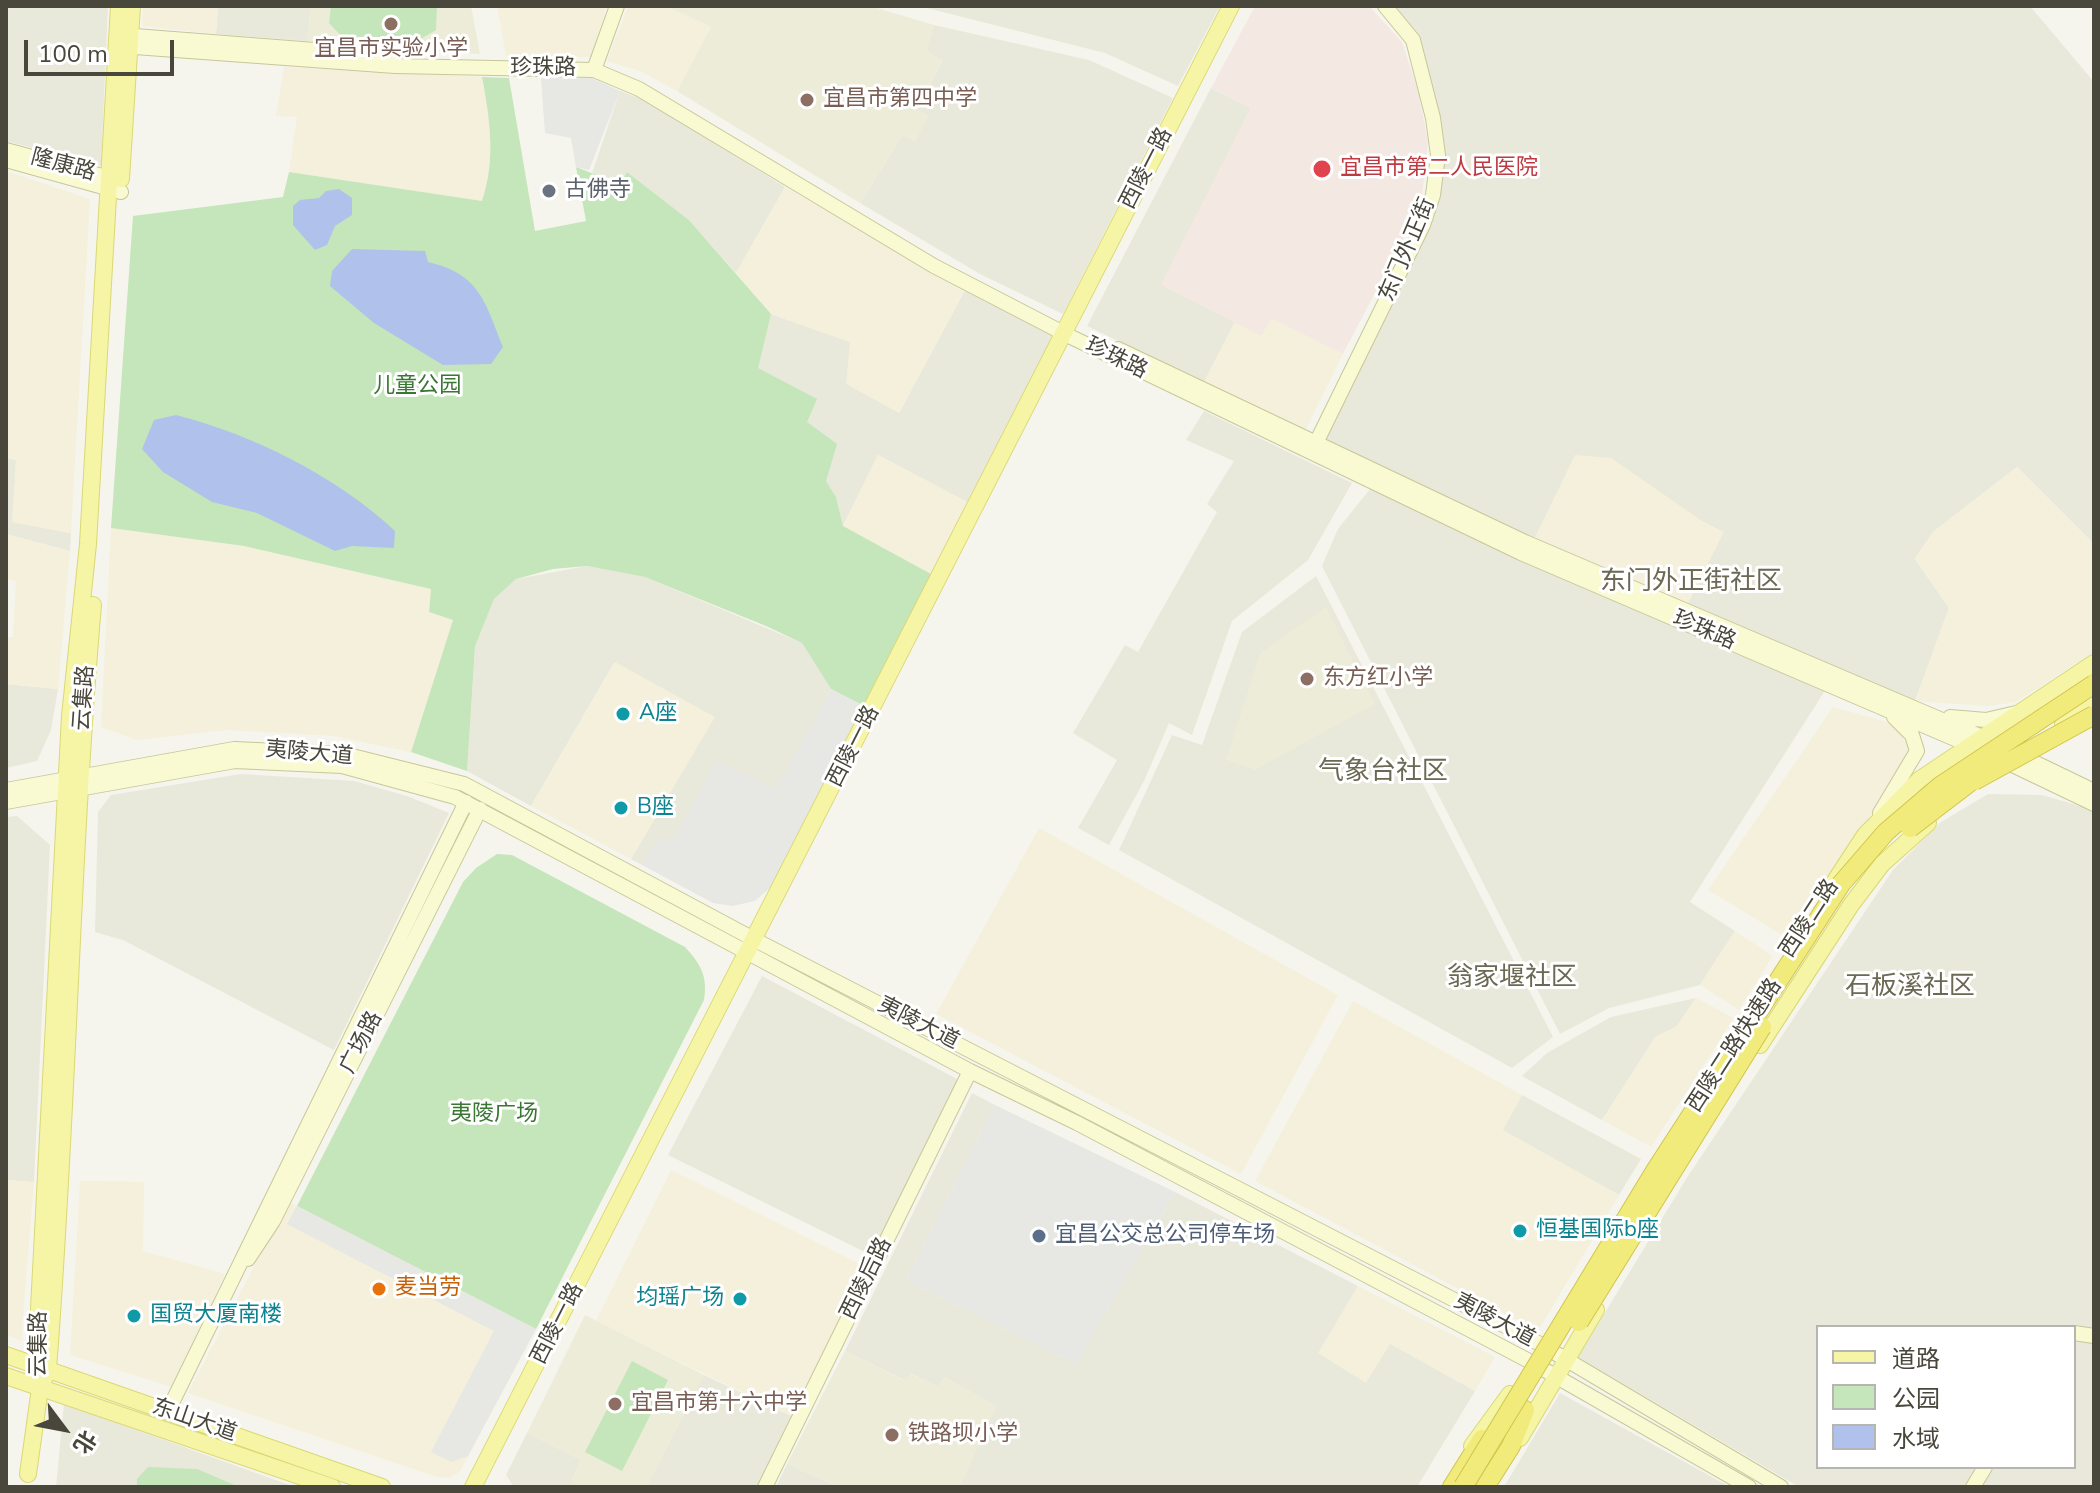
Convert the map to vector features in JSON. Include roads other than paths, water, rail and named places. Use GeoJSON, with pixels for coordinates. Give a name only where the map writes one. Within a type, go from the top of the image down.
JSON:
{"type":"FeatureCollection","features":[{"type":"Feature","properties":{"kind":"highway","name":"西陵二路快速路"},"geometry":{"type":"LineString","coordinates":[[1458,1483],[1841,884],[1886,832],[1940,786],[2094,684]]}},
{"type":"Feature","properties":{"kind":"highway","name":"西陵二路快速路"},"geometry":{"type":"LineString","coordinates":[[1477,1487],[1700,1124],[1837,910],[1870,865],[1895,841],[1968,784],[2094,694]]}},
{"type":"Feature","properties":{"kind":"highway"},"geometry":{"type":"LineString","coordinates":[[1968,784],[2094,715]]}},
{"type":"Feature","properties":{"kind":"highway"},"geometry":{"type":"LineString","coordinates":[[1458,1483],[1507,1399]]}},
{"type":"Feature","properties":{"kind":"highway"},"geometry":{"type":"LineString","coordinates":[[1488,1487],[1511,1446],[1525,1410]]}},
{"type":"Feature","properties":{"kind":"main road","name":"云集路"},"geometry":{"type":"LineString","coordinates":[[119,6],[124,40]]}},
{"type":"Feature","properties":{"kind":"main road","name":"云集路"},"geometry":{"type":"LineString","coordinates":[[28,1474],[42,1367],[74,784],[70,716],[88,544],[124,40],[132,6]]}},
{"type":"Feature","properties":{"kind":"main road"},"geometry":{"type":"LineString","coordinates":[[596,66],[617,6]]}},
{"type":"Feature","properties":{"kind":"main road","name":"西陵一路"},"geometry":{"type":"LineString","coordinates":[[481,1486],[1069,331],[1231,6]]}},
{"type":"Feature","properties":{"kind":"main road","name":"西陵一路"},"geometry":{"type":"LineString","coordinates":[[1069,331],[1243,6]]}},
{"type":"Feature","properties":{"kind":"main road","name":"东门外正街"},"geometry":{"type":"LineString","coordinates":[[1316,443],[1423,225],[1433,195],[1438,155],[1424,74],[1413,40],[1385,6]]}},
{"type":"Feature","properties":{"kind":"main road","name":"珍珠路"},"geometry":{"type":"LineString","coordinates":[[124,40],[380,65],[596,66],[642,80],[938,259],[1069,331],[1521,553],[1859,697],[1976,741],[2094,791]]}},
{"type":"Feature","properties":{"kind":"main road","name":"隆康路"},"geometry":{"type":"LineString","coordinates":[[6,150],[115,185]]}},
{"type":"Feature","properties":{"kind":"main road","name":"隆康路"},"geometry":{"type":"LineString","coordinates":[[6,160],[115,185]]}},
{"type":"Feature","properties":{"kind":"main road","name":"珍珠路"},"geometry":{"type":"LineString","coordinates":[[1069,331],[1525,542],[1930,713],[1976,741]]}},
{"type":"Feature","properties":{"kind":"main road","name":"西陵二路"},"geometry":{"type":"LineString","coordinates":[[1443,1487],[1507,1399],[1655,1158],[1865,835],[1919,780],[2094,663]]}},
{"type":"Feature","properties":{"kind":"main road"},"geometry":{"type":"LineString","coordinates":[[1859,697],[1900,722],[1912,735],[1917,751],[1908,772],[1865,835]]}},
{"type":"Feature","properties":{"kind":"main road","name":"西陵二路"},"geometry":{"type":"LineString","coordinates":[[1488,1487],[1678,1171],[1851,905],[1882,864],[1947,806],[2094,703]]}},
{"type":"Feature","properties":{"kind":"main road"},"geometry":{"type":"LineString","coordinates":[[1930,713],[1986,720],[2020,712]]}},
{"type":"Feature","properties":{"kind":"main road","name":"夷陵大道"},"geometry":{"type":"LineString","coordinates":[[6,802],[234,749],[344,754],[464,784],[970,1071],[1077,1123],[1529,1361],[1749,1487]]}},
{"type":"Feature","properties":{"kind":"main road","name":"珍珠路"},"geometry":{"type":"LineString","coordinates":[[2013,758],[2094,804]]}},
{"type":"Feature","properties":{"kind":"main road","name":"夷陵大道"},"geometry":{"type":"LineString","coordinates":[[6,790],[74,784],[235,761],[342,766],[473,806],[1540,1344],[1781,1487]]}},
{"type":"Feature","properties":{"kind":"main road","name":"广场路"},"geometry":{"type":"LineString","coordinates":[[168,1411],[238,1272],[252,1235],[473,806]]}},
{"type":"Feature","properties":{"kind":"main road","name":"西陵后路"},"geometry":{"type":"LineString","coordinates":[[765,1487],[970,1071]]}},
{"type":"Feature","properties":{"kind":"main road","name":"东山大道"},"geometry":{"type":"LineString","coordinates":[[6,1355],[382,1487]]}},
{"type":"Feature","properties":{"kind":"main road","name":"东山大道"},"geometry":{"type":"LineString","coordinates":[[6,1376],[332,1487]]}},
{"type":"Feature","properties":{"kind":"main road"},"geometry":{"type":"LineString","coordinates":[[1973,1487],[1984,1469]]}},
{"type":"Feature","properties":{"kind":"main road"},"geometry":{"type":"LineString","coordinates":[[458,1487],[481,1486]]}},
{"type":"Feature","properties":{"kind":"water"},"geometry":{"type":"Polygon","coordinates":[[[339,189],[352,198],[352,215],[335,226],[327,245],[315,250],[293,225],[293,206],[300,200],[319,198],[326,191],[339,189]]]}},
{"type":"Feature","properties":{"kind":"water"},"geometry":{"type":"Polygon","coordinates":[[[352,249],[425,251],[428,262],[445,267],[470,282],[485,303],[503,347],[491,364],[443,365],[374,323],[330,286],[332,271],[352,249]]]}},
{"type":"Feature","properties":{"kind":"water"},"geometry":{"type":"Polygon","coordinates":[[[176,415],[264,446],[320,475],[347,492],[395,531],[394,548],[352,546],[335,551],[257,513],[212,502],[163,472],[142,449],[154,420],[176,415]]]}},
{"type":"Feature","properties":{"kind":"place","name":"宜昌市实验小学"},"geometry":{"type":"Point","coordinates":[391,24]}},
{"type":"Feature","properties":{"kind":"place","name":"宜昌市第四中学"},"geometry":{"type":"Point","coordinates":[807,100]}},
{"type":"Feature","properties":{"kind":"place","name":"宜昌市第二人民医院"},"geometry":{"type":"Point","coordinates":[1322,169]}},
{"type":"Feature","properties":{"kind":"place","name":"古佛寺"},"geometry":{"type":"Point","coordinates":[549,191]}},
{"type":"Feature","properties":{"kind":"place","name":"东方红小学"},"geometry":{"type":"Point","coordinates":[1307,679]}},
{"type":"Feature","properties":{"kind":"place","name":"A座"},"geometry":{"type":"Point","coordinates":[623,714]}},
{"type":"Feature","properties":{"kind":"place","name":"B座"},"geometry":{"type":"Point","coordinates":[621,808]}},
{"type":"Feature","properties":{"kind":"place","name":"恒基国际b座"},"geometry":{"type":"Point","coordinates":[1520,1231]}},
{"type":"Feature","properties":{"kind":"place","name":"宜昌公交总公司停车场"},"geometry":{"type":"Point","coordinates":[1039,1236]}},
{"type":"Feature","properties":{"kind":"place","name":"麦当劳"},"geometry":{"type":"Point","coordinates":[379,1289]}},
{"type":"Feature","properties":{"kind":"place","name":"均瑶广场"},"geometry":{"type":"Point","coordinates":[740,1299]}},
{"type":"Feature","properties":{"kind":"place","name":"国贸大厦南楼"},"geometry":{"type":"Point","coordinates":[134,1316]}},
{"type":"Feature","properties":{"kind":"place","name":"宜昌市第十六中学"},"geometry":{"type":"Point","coordinates":[615,1404]}},
{"type":"Feature","properties":{"kind":"place","name":"铁路坝小学"},"geometry":{"type":"Point","coordinates":[892,1435]}},
{"type":"Feature","properties":{"kind":"district","name":"东门外正街社区"},"geometry":{"type":"Point","coordinates":[1691,583]}},
{"type":"Feature","properties":{"kind":"district","name":"气象台社区"},"geometry":{"type":"Point","coordinates":[1383,773]}},
{"type":"Feature","properties":{"kind":"district","name":"翁家堰社区"},"geometry":{"type":"Point","coordinates":[1512,979]}},
{"type":"Feature","properties":{"kind":"district","name":"石板溪社区"},"geometry":{"type":"Point","coordinates":[1910,988]}},
{"type":"Feature","properties":{"kind":"park label","name":"儿童公园"},"geometry":{"type":"Point","coordinates":[417,387]}},
{"type":"Feature","properties":{"kind":"park label","name":"夷陵广场"},"geometry":{"type":"Point","coordinates":[494,1115]}}]}
